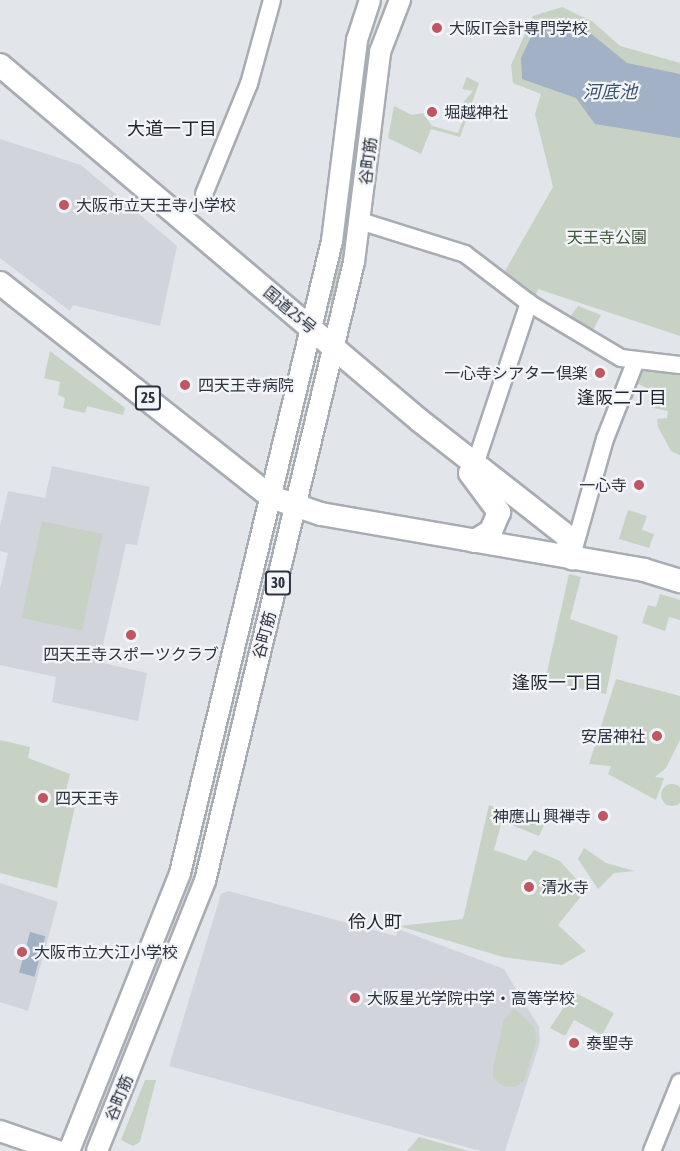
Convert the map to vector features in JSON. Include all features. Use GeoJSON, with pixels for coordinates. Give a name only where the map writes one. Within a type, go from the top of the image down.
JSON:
{"type":"FeatureCollection","features":[{"type":"Feature","properties":{"kind":"highway","name":"国道25号"},"geometry":{"type":"LineString","coordinates":[[0,65],[419,420],[476,462],[567,536],[572,558]]}},
{"type":"Feature","properties":{"kind":"highway","name":"25"},"geometry":{"type":"LineString","coordinates":[[0,283],[271,497],[297,507],[572,558],[680,581]]}},
{"type":"Feature","properties":{"kind":"highway"},"geometry":{"type":"LineString","coordinates":[[419,420],[495,501],[497,520],[475,541]]}},
{"type":"Feature","properties":{"kind":"main road","name":"谷町筋"},"geometry":{"type":"LineString","coordinates":[[69,1151],[180,873],[332,241],[357,40],[370,0]]}},
{"type":"Feature","properties":{"kind":"main road","name":"谷町筋"},"geometry":{"type":"LineString","coordinates":[[97,1151],[205,881],[335,349],[360,221],[381,52],[400,0]]}},
{"type":"Feature","properties":{"kind":"main road"},"geometry":{"type":"LineString","coordinates":[[0,1131],[58,1151]]}},
{"type":"Feature","properties":{"kind":"street"},"geometry":{"type":"LineString","coordinates":[[204,194],[249,84],[272,0]]}},
{"type":"Feature","properties":{"kind":"street"},"geometry":{"type":"LineString","coordinates":[[360,221],[465,254],[529,303],[635,363],[680,365]]}},
{"type":"Feature","properties":{"kind":"street"},"geometry":{"type":"LineString","coordinates":[[476,462],[529,303]]}},
{"type":"Feature","properties":{"kind":"street"},"geometry":{"type":"LineString","coordinates":[[572,558],[576,527],[635,363]]}},
{"type":"Feature","properties":{"kind":"street"},"geometry":{"type":"LineString","coordinates":[[652,1151],[680,1082]]}},
{"type":"Feature","properties":{"kind":"shaded area","name":"大阪市立天王寺小学校"},"geometry":{"type":"Polygon","coordinates":[[[0,139],[81,165],[177,246],[160,326],[73,305],[70,311],[0,258],[0,139]]]}},
{"type":"Feature","properties":{"kind":"shaded area"},"geometry":{"type":"Polygon","coordinates":[[[52,466],[150,487],[137,545],[126,544],[99,662],[147,673],[138,721],[52,702],[56,677],[0,665],[0,589],[8,553],[0,551],[0,526],[8,491],[45,498],[52,466]]]}},
{"type":"Feature","properties":{"kind":"shaded area","name":"大阪市立大江小学校"},"geometry":{"type":"Polygon","coordinates":[[[0,883],[58,902],[28,1011],[0,1002],[0,883]]]}},
{"type":"Feature","properties":{"kind":"shaded area","name":"大阪星光学院中学・高等学校"},"geometry":{"type":"Polygon","coordinates":[[[228,891],[396,936],[398,929],[504,969],[539,1027],[540,1042],[505,1151],[481,1151],[169,1066],[221,894],[228,891]]]}},
{"type":"Feature","properties":{"kind":"green space","name":"天王寺公園"},"geometry":{"type":"Polygon","coordinates":[[[562,7],[593,22],[620,46],[680,63],[680,336],[538,289],[535,297],[505,271],[553,187],[535,114],[541,94],[513,83],[511,65],[533,16],[562,7]]]}},
{"type":"Feature","properties":{"kind":"green space"},"geometry":{"type":"Polygon","coordinates":[[[365,55],[349,229],[334,304],[330,302],[345,228],[365,55]]]}},
{"type":"Feature","properties":{"kind":"green space"},"geometry":{"type":"Polygon","coordinates":[[[467,77],[479,83],[460,137],[431,129],[421,154],[388,138],[394,106],[412,115],[423,113],[432,126],[458,133],[467,109],[460,106],[473,91],[462,89],[467,77]]]}},
{"type":"Feature","properties":{"kind":"green space"},"geometry":{"type":"Polygon","coordinates":[[[578,306],[601,315],[593,330],[570,317],[578,306]]]}},
{"type":"Feature","properties":{"kind":"green space"},"geometry":{"type":"Polygon","coordinates":[[[50,351],[125,408],[123,415],[87,406],[85,413],[63,408],[65,398],[58,395],[60,382],[44,378],[50,351]]]}},
{"type":"Feature","properties":{"kind":"green space"},"geometry":{"type":"Polygon","coordinates":[[[644,369],[680,371],[680,455],[671,451],[658,427],[657,419],[667,418],[668,411],[649,407],[654,391],[636,383],[644,369]]]}},
{"type":"Feature","properties":{"kind":"green space"},"geometry":{"type":"Polygon","coordinates":[[[628,510],[647,516],[642,530],[654,534],[649,548],[619,539],[628,510]]]}},
{"type":"Feature","properties":{"kind":"green space"},"geometry":{"type":"Polygon","coordinates":[[[42,521],[103,534],[82,631],[21,618],[42,521]]]}},
{"type":"Feature","properties":{"kind":"green space"},"geometry":{"type":"Polygon","coordinates":[[[569,574],[581,577],[570,619],[618,636],[606,694],[545,681],[569,574]]]}},
{"type":"Feature","properties":{"kind":"green space"},"geometry":{"type":"Polygon","coordinates":[[[660,594],[680,600],[680,620],[669,617],[665,631],[642,623],[648,605],[656,607],[660,594]]]}},
{"type":"Feature","properties":{"kind":"green space"},"geometry":{"type":"Polygon","coordinates":[[[616,679],[680,696],[680,740],[666,768],[655,777],[664,778],[656,800],[608,774],[611,766],[589,764],[616,679]]]}},
{"type":"Feature","properties":{"kind":"green space"},"geometry":{"type":"Polygon","coordinates":[[[0,740],[30,747],[28,758],[70,774],[63,803],[75,806],[57,888],[0,873],[0,740]]]}},
{"type":"Feature","properties":{"kind":"green space"},"geometry":{"type":"Polygon","coordinates":[[[672,784],[680,787],[683,795],[680,803],[672,806],[664,803],[661,795],[664,787],[672,784]]]}},
{"type":"Feature","properties":{"kind":"green space","name":"清水寺"},"geometry":{"type":"Polygon","coordinates":[[[489,805],[544,825],[539,836],[502,821],[494,850],[526,861],[534,850],[560,861],[586,890],[558,925],[586,951],[562,965],[503,957],[399,926],[463,919],[489,805]]]}},
{"type":"Feature","properties":{"kind":"green space"},"geometry":{"type":"Polygon","coordinates":[[[584,848],[606,863],[635,871],[614,873],[598,889],[578,859],[584,848]]]}},
{"type":"Feature","properties":{"kind":"green space"},"geometry":{"type":"Polygon","coordinates":[[[574,992],[614,1013],[602,1035],[574,1020],[565,1036],[550,1028],[574,992]]]}},
{"type":"Feature","properties":{"kind":"green space"},"geometry":{"type":"Polygon","coordinates":[[[514,1008],[535,1028],[536,1042],[524,1081],[515,1087],[503,1086],[493,1078],[493,1068],[504,1019],[514,1008]]]}},
{"type":"Feature","properties":{"kind":"green space"},"geometry":{"type":"Polygon","coordinates":[[[145,1080],[156,1080],[140,1142],[133,1146],[121,1140],[145,1080]]]}},
{"type":"Feature","properties":{"kind":"green space"},"geometry":{"type":"Polygon","coordinates":[[[419,1137],[451,1146],[468,1151],[407,1151],[419,1137]]]}},
{"type":"Feature","properties":{"kind":"water","name":"河底池"},"geometry":{"type":"Polygon","coordinates":[[[557,19],[583,27],[627,63],[680,74],[680,138],[595,124],[576,98],[522,79],[521,58],[537,24],[557,19]]]}},
{"type":"Feature","properties":{"kind":"water"},"geometry":{"type":"Polygon","coordinates":[[[30,932],[45,936],[35,977],[19,973],[30,932]]]}},
{"type":"Feature","properties":{"kind":"place","name":"大阪IT会計専門学校"},"geometry":{"type":"Point","coordinates":[437,28]}},
{"type":"Feature","properties":{"kind":"place","name":"堀越神社"},"geometry":{"type":"Point","coordinates":[432,112]}},
{"type":"Feature","properties":{"kind":"place","name":"大阪市立天王寺小学校"},"geometry":{"type":"Point","coordinates":[64,205]}},
{"type":"Feature","properties":{"kind":"place","name":"一心寺シアター倶楽"},"geometry":{"type":"Point","coordinates":[600,373]}},
{"type":"Feature","properties":{"kind":"place","name":"四天王寺病院"},"geometry":{"type":"Point","coordinates":[185,385]}},
{"type":"Feature","properties":{"kind":"place","name":"一心寺"},"geometry":{"type":"Point","coordinates":[639,485]}},
{"type":"Feature","properties":{"kind":"place","name":"四天王寺スポーツクラブ"},"geometry":{"type":"Point","coordinates":[131,635]}},
{"type":"Feature","properties":{"kind":"place","name":"安居神社"},"geometry":{"type":"Point","coordinates":[657,736]}},
{"type":"Feature","properties":{"kind":"place","name":"四天王寺"},"geometry":{"type":"Point","coordinates":[43,798]}},
{"type":"Feature","properties":{"kind":"place","name":"神應山 興禅寺"},"geometry":{"type":"Point","coordinates":[603,816]}},
{"type":"Feature","properties":{"kind":"place","name":"清水寺"},"geometry":{"type":"Point","coordinates":[529,887]}},
{"type":"Feature","properties":{"kind":"place","name":"大阪市立大江小学校"},"geometry":{"type":"Point","coordinates":[22,952]}},
{"type":"Feature","properties":{"kind":"place","name":"大阪星光学院中学・高等学校"},"geometry":{"type":"Point","coordinates":[355,998]}},
{"type":"Feature","properties":{"kind":"place","name":"泰聖寺"},"geometry":{"type":"Point","coordinates":[574,1043]}},
{"type":"Feature","properties":{"kind":"district","name":"大道一丁目"},"geometry":{"type":"Point","coordinates":[172,129]}},
{"type":"Feature","properties":{"kind":"district","name":"逢阪二丁目"},"geometry":{"type":"Point","coordinates":[622,398]}},
{"type":"Feature","properties":{"kind":"district","name":"逢阪一丁目"},"geometry":{"type":"Point","coordinates":[557,683]}},
{"type":"Feature","properties":{"kind":"district","name":"伶人町"},"geometry":{"type":"Point","coordinates":[375,922]}}]}
